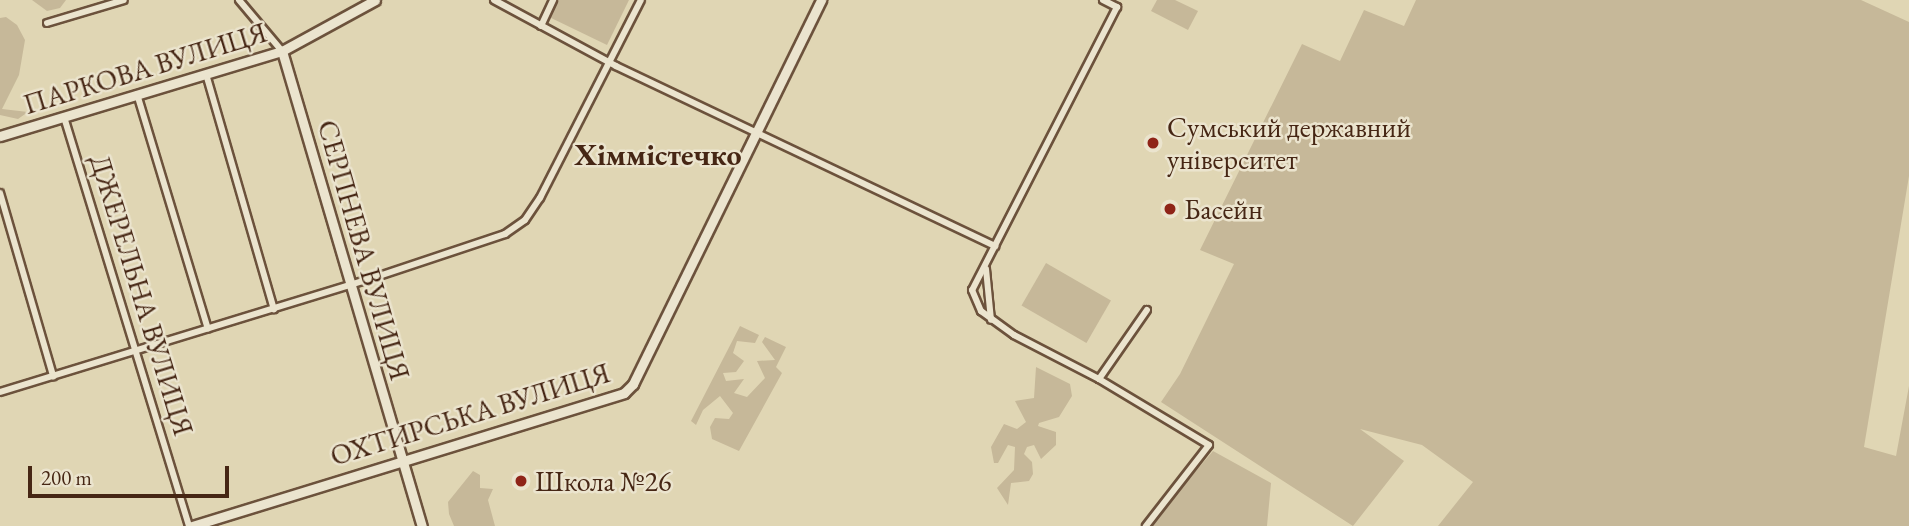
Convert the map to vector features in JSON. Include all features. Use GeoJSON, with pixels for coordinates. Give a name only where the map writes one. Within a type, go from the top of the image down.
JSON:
{"type":"FeatureCollection","features":[{"type":"Feature","properties":{"kind":"main road","name":"ПАРКОВА ВУЛИЦЯ"},"geometry":{"type":"LineString","coordinates":[[0,136],[282,51],[375,0]]}},
{"type":"Feature","properties":{"kind":"main road","name":"ОХТИРСЬКА ВУЛИЦЯ"},"geometry":{"type":"LineString","coordinates":[[190,526],[624,393],[633,384],[821,0]]}},
{"type":"Feature","properties":{"kind":"main road","name":"СЕРПНЕВА ВУЛИЦЯ"},"geometry":{"type":"LineString","coordinates":[[282,51],[422,526]]}},
{"type":"Feature","properties":{"kind":"street"},"geometry":{"type":"LineString","coordinates":[[47,23],[124,0]]}},
{"type":"Feature","properties":{"kind":"street","name":"СЕРПНЕВА ВУЛИЦЯ"},"geometry":{"type":"LineString","coordinates":[[239,0],[282,51]]}},
{"type":"Feature","properties":{"kind":"street"},"geometry":{"type":"LineString","coordinates":[[494,0],[611,63],[757,130],[995,246]]}},
{"type":"Feature","properties":{"kind":"street"},"geometry":{"type":"LineString","coordinates":[[541,26],[553,0]]}},
{"type":"Feature","properties":{"kind":"street"},"geometry":{"type":"LineString","coordinates":[[0,392],[274,309],[492,239],[525,220],[564,157],[641,0]]}},
{"type":"Feature","properties":{"kind":"street"},"geometry":{"type":"LineString","coordinates":[[1103,0],[1117,7],[972,290],[975,303],[991,320],[1099,379],[1209,445],[1146,526]]}},
{"type":"Feature","properties":{"kind":"street"},"geometry":{"type":"LineString","coordinates":[[205,74],[274,309]]}},
{"type":"Feature","properties":{"kind":"street"},"geometry":{"type":"LineString","coordinates":[[137,94],[208,329]]}},
{"type":"Feature","properties":{"kind":"street","name":"ДЖЕРЕЛЬНА ВУЛИЦЯ"},"geometry":{"type":"LineString","coordinates":[[64,117],[134,352],[165,436],[190,526]]}},
{"type":"Feature","properties":{"kind":"street"},"geometry":{"type":"LineString","coordinates":[[0,193],[53,376]]}},
{"type":"Feature","properties":{"kind":"street"},"geometry":{"type":"LineString","coordinates":[[986,267],[991,320]]}},
{"type":"Feature","properties":{"kind":"street"},"geometry":{"type":"LineString","coordinates":[[1099,379],[1147,310]]}},
{"type":"Feature","properties":{"kind":"shaded area"},"geometry":{"type":"Polygon","coordinates":[[[32,0],[66,0],[60,8],[47,11],[32,0]]]}},
{"type":"Feature","properties":{"kind":"shaded area"},"geometry":{"type":"Polygon","coordinates":[[[555,0],[629,0],[607,45],[547,16],[555,0]]]}},
{"type":"Feature","properties":{"kind":"shaded area"},"geometry":{"type":"Polygon","coordinates":[[[1157,0],[1175,0],[1198,11],[1188,30],[1151,11],[1157,0]]]}},
{"type":"Feature","properties":{"kind":"shaded area"},"geometry":{"type":"Polygon","coordinates":[[[1416,0],[1861,0],[1909,22],[1909,176],[1864,447],[1896,456],[1909,386],[1909,526],[1438,526],[1473,482],[1422,445],[1360,429],[1404,461],[1353,526],[1161,402],[1180,374],[1234,264],[1200,250],[1302,44],[1340,61],[1364,10],[1404,26],[1416,0]]]}},
{"type":"Feature","properties":{"kind":"shaded area"},"geometry":{"type":"Polygon","coordinates":[[[6,17],[17,25],[25,40],[19,75],[2,109],[28,112],[18,119],[0,115],[0,18],[6,17]]]}},
{"type":"Feature","properties":{"kind":"shaded area"},"geometry":{"type":"Polygon","coordinates":[[[1046,263],[1111,300],[1086,343],[1022,305],[1046,263]]]}},
{"type":"Feature","properties":{"kind":"shaded area"},"geometry":{"type":"Polygon","coordinates":[[[740,326],[759,335],[755,343],[737,341],[733,353],[744,361],[736,372],[723,373],[726,381],[744,379],[734,393],[747,397],[765,378],[757,361],[775,360],[762,342],[765,337],[786,347],[776,367],[782,373],[739,451],[712,439],[710,427],[715,418],[729,419],[733,413],[720,396],[703,410],[696,425],[691,421],[740,326]]]}},
{"type":"Feature","properties":{"kind":"shaded area"},"geometry":{"type":"Polygon","coordinates":[[[1036,367],[1070,384],[1072,396],[1059,417],[1039,423],[1038,426],[1056,432],[1056,445],[1041,459],[1034,445],[1027,447],[1024,454],[1032,462],[1033,474],[1029,481],[1011,483],[1008,505],[997,488],[1014,470],[1015,447],[1008,445],[998,463],[994,463],[991,447],[1004,424],[1017,429],[1026,422],[1015,401],[1034,398],[1036,367]]]}},
{"type":"Feature","properties":{"kind":"shaded area"},"geometry":{"type":"Polygon","coordinates":[[[1213,451],[1271,483],[1267,526],[1149,526],[1213,451]]]}},
{"type":"Feature","properties":{"kind":"shaded area"},"geometry":{"type":"Polygon","coordinates":[[[473,471],[480,475],[480,488],[493,489],[488,500],[495,526],[454,526],[449,514],[448,502],[473,471]]]}},
{"type":"Feature","properties":{"kind":"place","name":"Сумський державний університет"},"geometry":{"type":"Point","coordinates":[1153,143]}},
{"type":"Feature","properties":{"kind":"place","name":"Басейн"},"geometry":{"type":"Point","coordinates":[1170,209]}},
{"type":"Feature","properties":{"kind":"place","name":"Школа №26"},"geometry":{"type":"Point","coordinates":[521,481]}},
{"type":"Feature","properties":{"kind":"district","name":"Хіммістечко"},"geometry":{"type":"Point","coordinates":[658,155]}}]}
